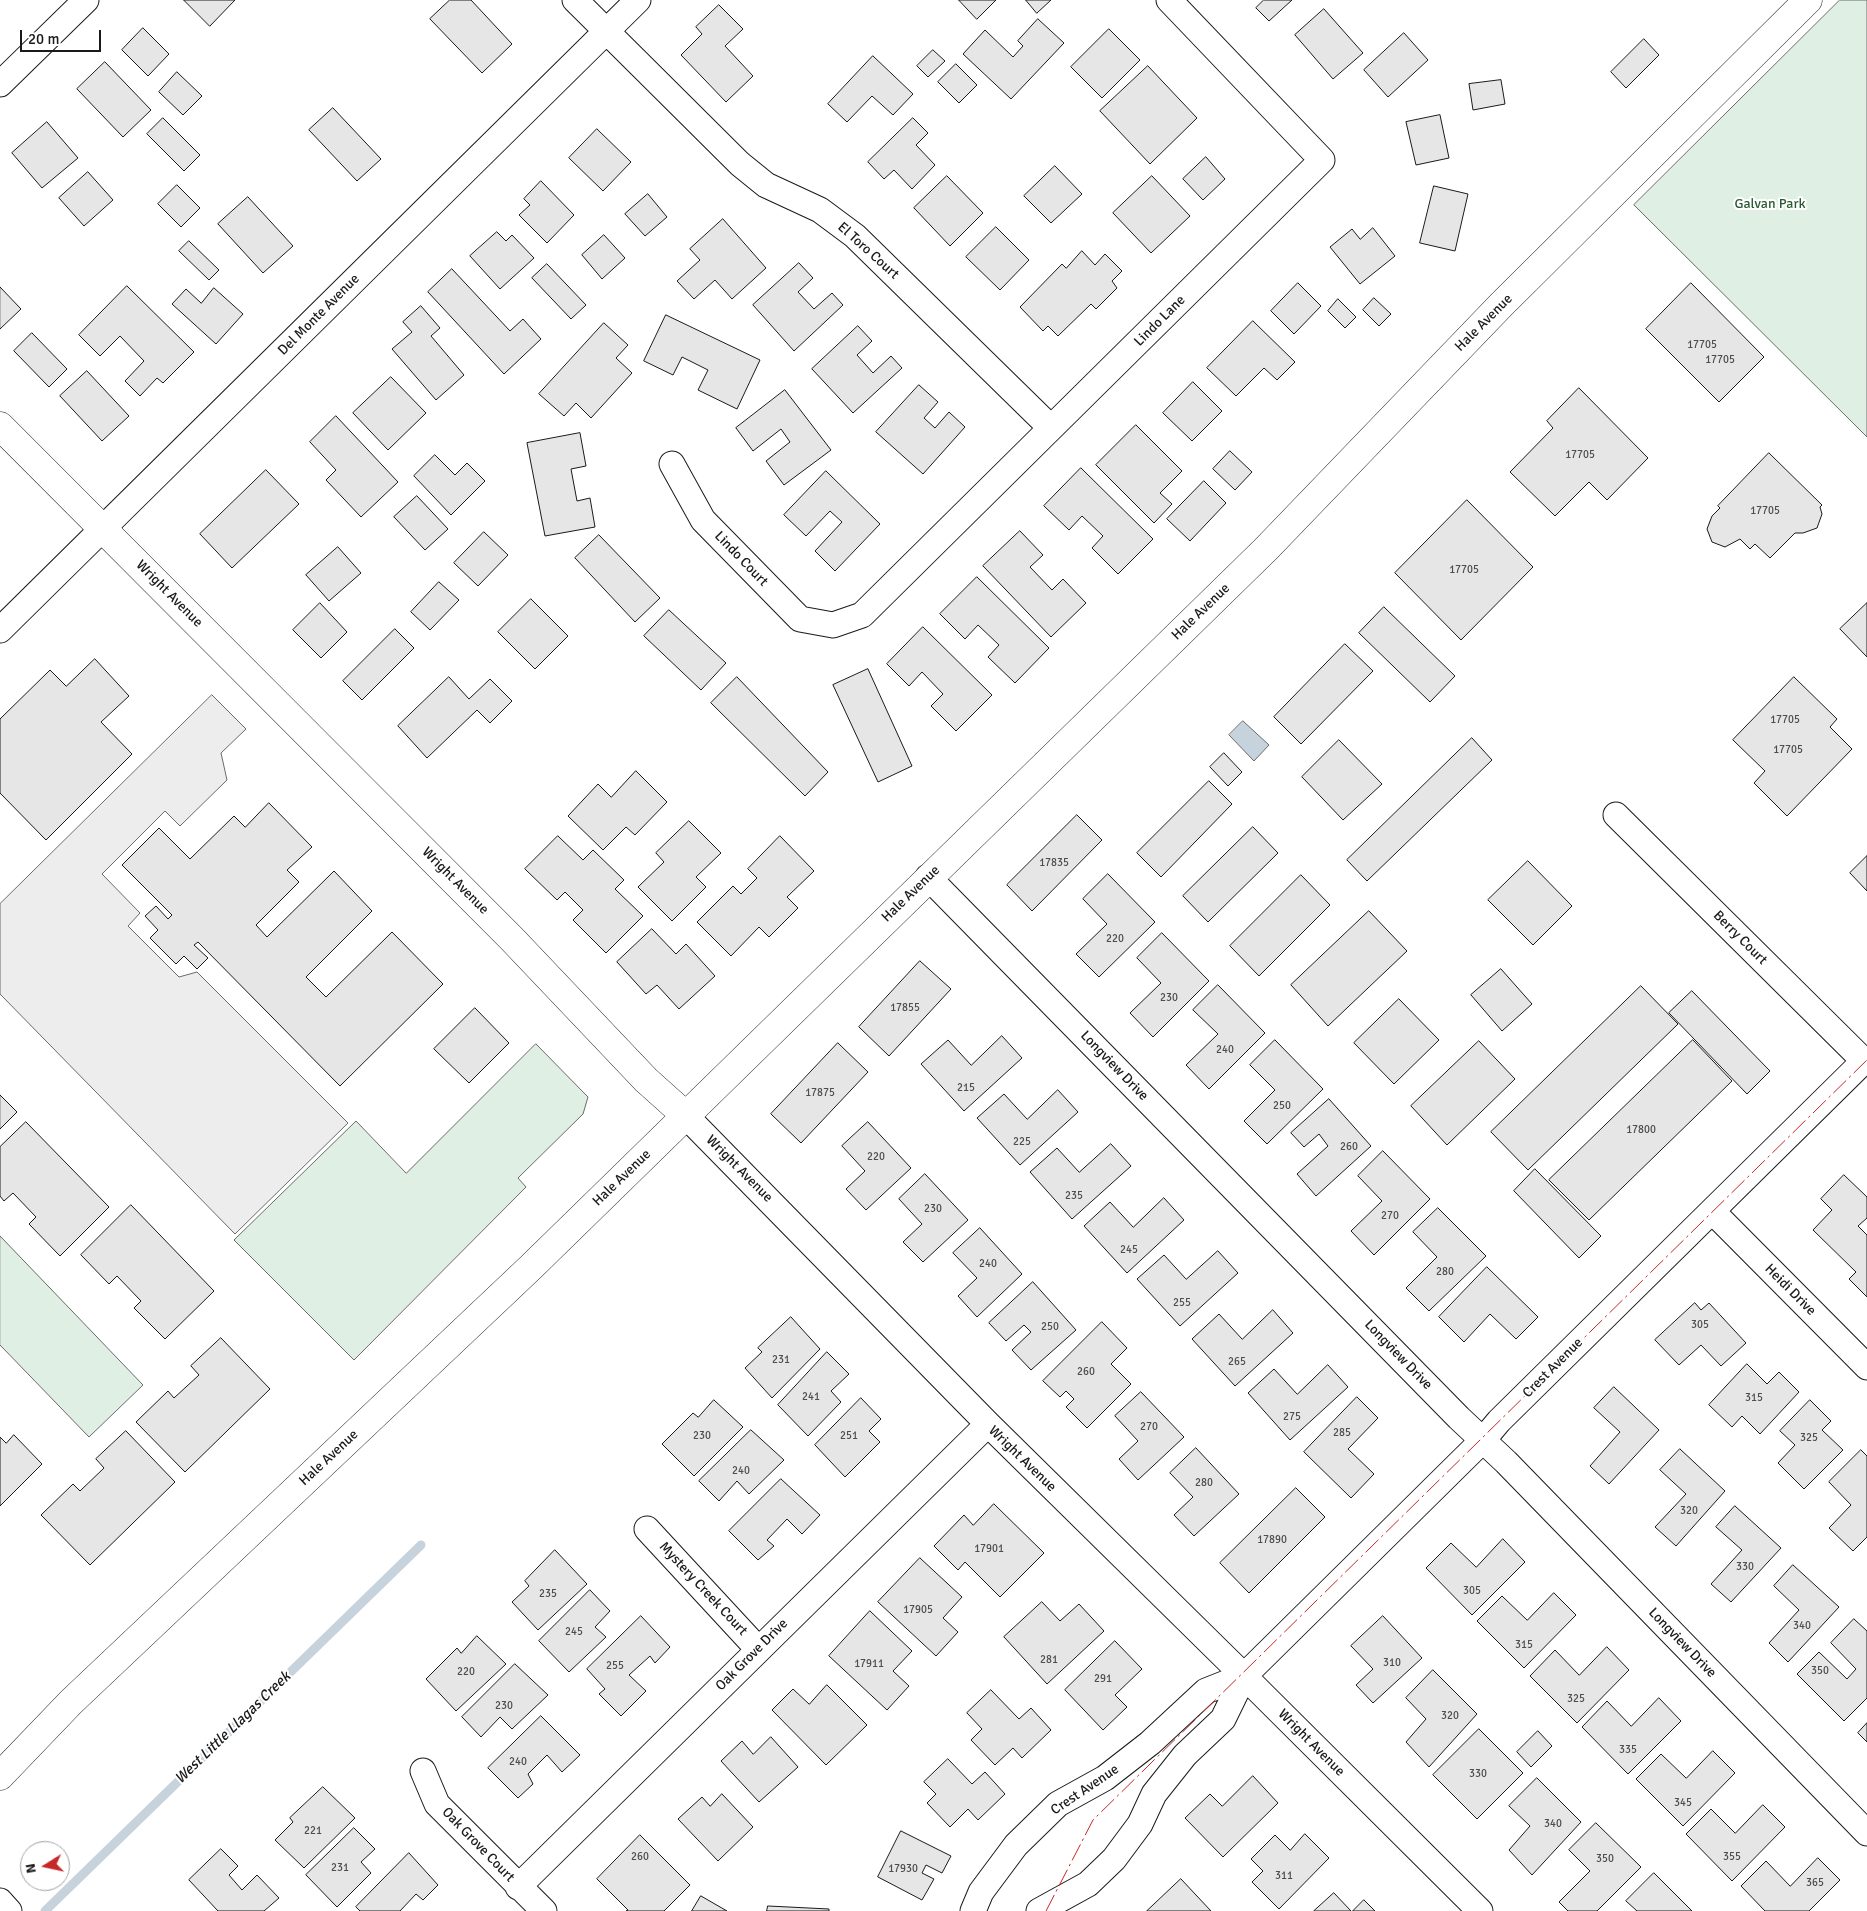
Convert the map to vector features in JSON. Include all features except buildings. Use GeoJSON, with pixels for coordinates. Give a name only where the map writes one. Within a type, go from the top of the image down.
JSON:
{"type":"FeatureCollection","features":[{"type":"Feature","properties":{"kind":"main road","name":"Hale Avenue"},"geometry":{"type":"LineString","coordinates":[[0,1776],[71,1702],[531,1267],[928,877],[1266,549],[1501,305],[1808,0]]}},
{"type":"Feature","properties":{"kind":"main road","name":"Wright Avenue"},"geometry":{"type":"LineString","coordinates":[[0,426],[505,932],[646,1080],[685,1115]]}},
{"type":"Feature","properties":{"kind":"street"},"geometry":{"type":"LineString","coordinates":[[0,84],[86,0]]}},
{"type":"Feature","properties":{"kind":"street","name":"El Toro Court"},"geometry":{"type":"LineString","coordinates":[[575,0],[740,164],[766,185],[820,210],[855,236],[1051,428]]}},
{"type":"Feature","properties":{"kind":"street","name":"Del Monte Avenue"},"geometry":{"type":"LineString","coordinates":[[0,630],[638,0]]}},
{"type":"Feature","properties":{"kind":"street","name":"Lindo Lane"},"geometry":{"type":"LineString","coordinates":[[833,625],[862,615],[1322,160],[1169,0]]}},
{"type":"Feature","properties":{"kind":"street","name":"Lindo Court"},"geometry":{"type":"LineString","coordinates":[[672,464],[704,520],[800,619],[833,625]]}},
{"type":"Feature","properties":{"kind":"street","name":"Berry Court"},"geometry":{"type":"LineString","coordinates":[[1616,815],[1866,1061]]}},
{"type":"Feature","properties":{"kind":"street","name":"Longview Drive"},"geometry":{"type":"LineString","coordinates":[[928,877],[1867,1833]]}},
{"type":"Feature","properties":{"kind":"street"},"geometry":{"type":"LineString","coordinates":[[1866,1061],[1867,1036]]}},
{"type":"Feature","properties":{"kind":"street","name":"Crest Avenue"},"geometry":{"type":"LineString","coordinates":[[1039,1911],[1088,1884],[1114,1858],[1140,1824],[1154,1794],[1160,1786],[1185,1755],[1222,1718],[1244,1676],[1483,1440],[1499,1421],[1866,1061]]}},
{"type":"Feature","properties":{"kind":"street","name":"Wright Avenue"},"geometry":{"type":"LineString","coordinates":[[685,1115],[988,1424],[1480,1911]]}},
{"type":"Feature","properties":{"kind":"street","name":"Heidi Drive"},"geometry":{"type":"LineString","coordinates":[[1713,1212],[1867,1368]]}},
{"type":"Feature","properties":{"kind":"street","name":"Oak Grove Drive"},"geometry":{"type":"LineString","coordinates":[[518,1887],[988,1424]]}},
{"type":"Feature","properties":{"kind":"street","name":"Mystery Creek Court"},"geometry":{"type":"LineString","coordinates":[[647,1529],[758,1650]]}},
{"type":"Feature","properties":{"kind":"street","name":"Crest Avenue"},"geometry":{"type":"LineString","coordinates":[[972,1911],[981,1892],[1016,1845],[1058,1804],[1105,1778],[1150,1743],[1206,1691],[1244,1676]]}},
{"type":"Feature","properties":{"kind":"street","name":"Oak Grove Court"},"geometry":{"type":"LineString","coordinates":[[423,1772],[437,1804],[544,1911]]}},
{"type":"Feature","properties":{"kind":"street"},"geometry":{"type":"LineString","coordinates":[[0,1901],[10,1911]]}},
{"type":"Feature","properties":{"kind":"green space","name":"Galvan Park"},"geometry":{"type":"Polygon","coordinates":[[[1840,0],[1867,0],[1867,437],[1634,205],[1840,0]]]}},
{"type":"Feature","properties":{"kind":"green space"},"geometry":{"type":"Polygon","coordinates":[[[536,1044],[588,1097],[583,1114],[518,1178],[526,1187],[354,1360],[234,1240],[356,1121],[406,1173],[536,1044]]]}},
{"type":"Feature","properties":{"kind":"green space"},"geometry":{"type":"Polygon","coordinates":[[[0,1236],[143,1385],[89,1437],[0,1345],[0,1236]]]}},
{"type":"Feature","properties":{"kind":"shaded area"},"geometry":{"type":"Polygon","coordinates":[[[212,695],[246,729],[221,753],[227,780],[180,826],[165,811],[102,874],[140,913],[128,926],[179,977],[197,972],[348,1123],[235,1234],[0,994],[0,904],[212,695]]]}},
{"type":"Feature","properties":{"kind":"shaded area"},"geometry":{"type":"Polygon","coordinates":[[[1243,721],[1269,745],[1254,761],[1229,735],[1243,721]]]}},
{"type":"Feature","properties":{"kind":"waterway","name":"West Little Llagas Creek"},"geometry":{"type":"LineString","coordinates":[[45,1911],[421,1545]]}},
{"type":"Feature","properties":{"kind":"power"},"geometry":{"type":"LineString","coordinates":[[1046,1911],[1093,1820],[1867,1060]]}}]}
